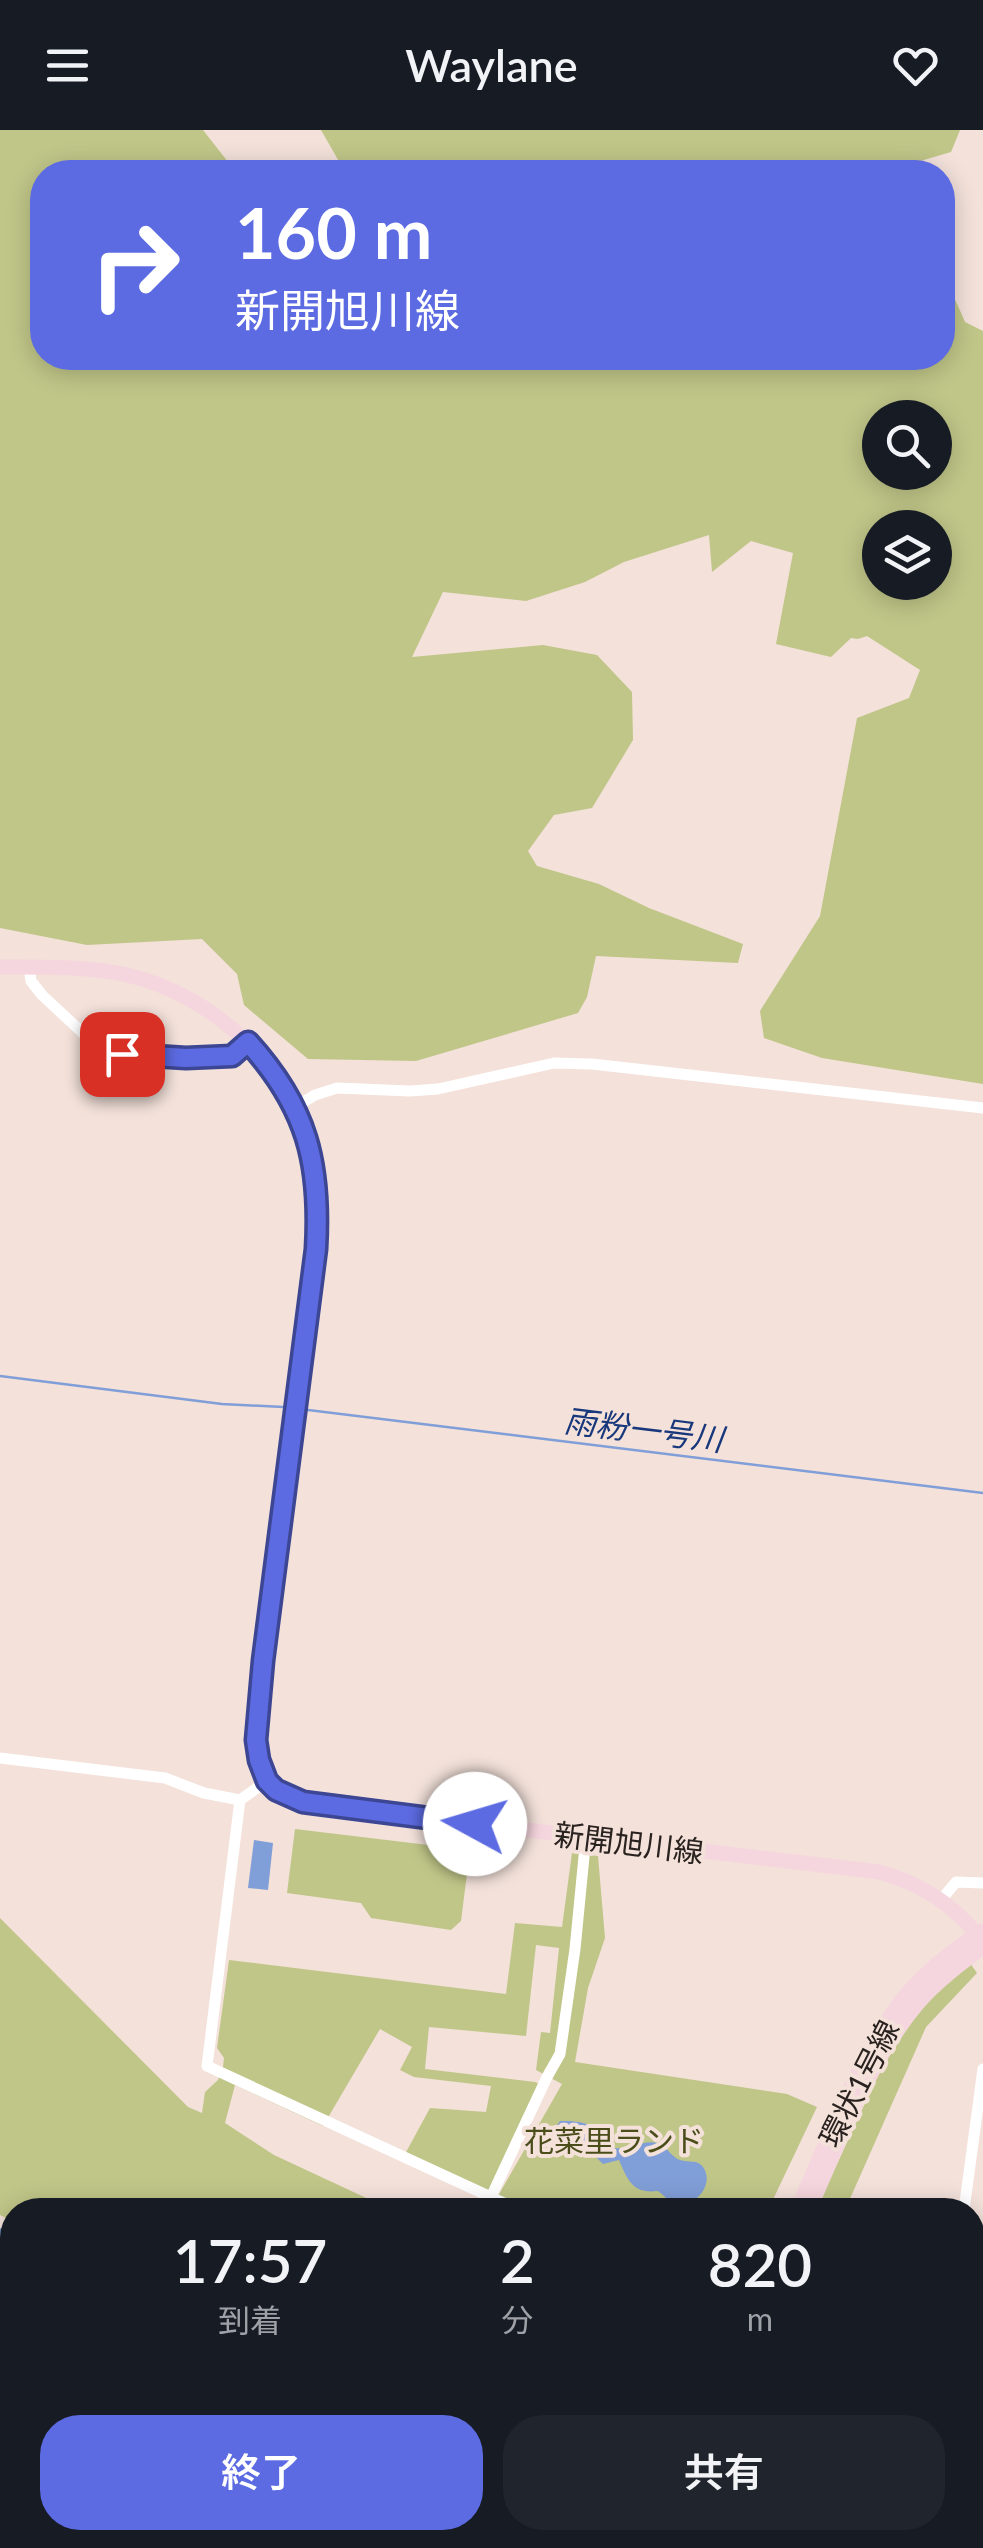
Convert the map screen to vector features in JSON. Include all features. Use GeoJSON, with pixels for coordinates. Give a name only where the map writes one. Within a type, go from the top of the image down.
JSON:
{"type":"FeatureCollection","features":[{"type":"Feature","properties":{"kind":"main road"},"geometry":{"type":"LineString","coordinates":[[0,966],[77,968],[149,982],[200,1007],[248,1042],[296,1107],[317,1185],[318,1209],[263,1661],[256,1740],[267,1781]]}},
{"type":"Feature","properties":{"kind":"main road","name":"新開旭川線"},"geometry":{"type":"LineString","coordinates":[[267,1781],[286,1795],[318,1804],[880,1872],[906,1879],[941,1900],[982,1939]]}},
{"type":"Feature","properties":{"kind":"main road","name":"環状1号線"},"geometry":{"type":"LineString","coordinates":[[802,2198],[869,2052],[896,2007],[915,1985],[982,1939]]}},
{"type":"Feature","properties":{"kind":"main road","name":"環状1号線"},"geometry":{"type":"LineString","coordinates":[[815,2198],[880,2059],[901,2024],[982,1939]]}},
{"type":"Feature","properties":{"kind":"street"},"geometry":{"type":"LineString","coordinates":[[29,967],[31,980],[53,1006],[86,1036],[122,1054],[232,1056],[248,1042]]}},
{"type":"Feature","properties":{"kind":"street"},"geometry":{"type":"LineString","coordinates":[[296,1107],[314,1095],[336,1088],[438,1089],[554,1063],[983,1108]]}},
{"type":"Feature","properties":{"kind":"street"},"geometry":{"type":"LineString","coordinates":[[0,1758],[165,1778],[204,1793],[240,1800],[267,1781]]}},
{"type":"Feature","properties":{"kind":"street"},"geometry":{"type":"LineString","coordinates":[[240,1800],[208,2066],[491,2197],[560,2054],[586,1836]]}},
{"type":"Feature","properties":{"kind":"street"},"geometry":{"type":"LineString","coordinates":[[941,1900],[956,1882],[983,1883]]}},
{"type":"Feature","properties":{"kind":"street"},"geometry":{"type":"LineString","coordinates":[[966,2198],[983,2069]]}},
{"type":"Feature","properties":{"kind":"green space"},"geometry":{"type":"Polygon","coordinates":[[[0,130],[203,130],[227,160],[30,160],[30,370],[955,370],[955,299],[965,322],[983,331],[983,1084],[822,1058],[764,1038],[760,1011],[820,916],[857,718],[909,698],[920,670],[867,636],[851,638],[831,657],[776,644],[793,553],[751,541],[712,572],[709,535],[624,562],[585,582],[526,601],[443,592],[412,657],[543,645],[597,655],[632,692],[633,740],[592,808],[554,815],[528,851],[537,866],[599,884],[743,944],[738,963],[596,956],[587,997],[578,1013],[416,1061],[308,1059],[244,1005],[237,974],[202,939],[87,945],[0,928],[0,130]]]}},
{"type":"Feature","properties":{"kind":"green space"},"geometry":{"type":"Polygon","coordinates":[[[321,130],[960,130],[951,152],[924,160],[338,160],[321,130]]]}},
{"type":"Feature","properties":{"kind":"green space"},"geometry":{"type":"Polygon","coordinates":[[[295,1829],[470,1850],[461,1921],[451,1930],[371,1918],[361,1903],[287,1893],[295,1829]]]}},
{"type":"Feature","properties":{"kind":"green space","name":"花菜里ランド"},"geometry":{"type":"Polygon","coordinates":[[[572,1853],[598,1856],[605,1938],[588,1988],[575,2062],[787,2094],[817,2107],[774,2198],[498,2196],[562,2084],[536,2070],[541,2032],[550,2033],[559,1948],[536,1945],[526,2036],[429,2027],[425,2069],[541,2085],[491,2189],[485,2191],[405,2154],[430,2108],[486,2112],[491,2086],[414,2077],[400,2070],[412,2047],[380,2029],[323,2126],[235,2085],[225,2123],[274,2155],[366,2198],[0,2198],[0,1918],[188,2107],[202,2113],[205,2092],[218,2080],[223,2067],[224,2058],[217,2048],[229,1960],[506,1994],[515,1923],[562,1927],[572,1853]]]}},
{"type":"Feature","properties":{"kind":"green space"},"geometry":{"type":"Polygon","coordinates":[[[970,1963],[977,1973],[926,2027],[850,2198],[822,2198],[883,2064],[925,2003],[970,1963]]]}},
{"type":"Feature","properties":{"kind":"water"},"geometry":{"type":"Polygon","coordinates":[[[254,1840],[273,1843],[268,1890],[248,1888],[254,1840]]]}},
{"type":"Feature","properties":{"kind":"water"},"geometry":{"type":"Polygon","coordinates":[[[560,2121],[577,2122],[607,2134],[615,2148],[650,2142],[662,2145],[677,2159],[701,2165],[706,2174],[705,2187],[697,2198],[667,2198],[658,2191],[637,2188],[619,2160],[603,2164],[594,2155],[571,2152],[556,2140],[553,2132],[560,2121]]]}},
{"type":"Feature","properties":{"kind":"waterway","name":"雨粉一号川"},"geometry":{"type":"LineString","coordinates":[[0,1376],[222,1404],[283,1407]]}},
{"type":"Feature","properties":{"kind":"waterway","name":"雨粉一号川"},"geometry":{"type":"LineString","coordinates":[[300,1409],[983,1493]]}},
{"type":"Feature","properties":{"kind":"route"},"geometry":{"type":"LineString","coordinates":[[122,1054],[232,1056],[248,1042],[296,1107],[317,1185],[316,1249],[256,1740],[267,1781],[276,1790],[303,1802],[475,1824]]}}]}
